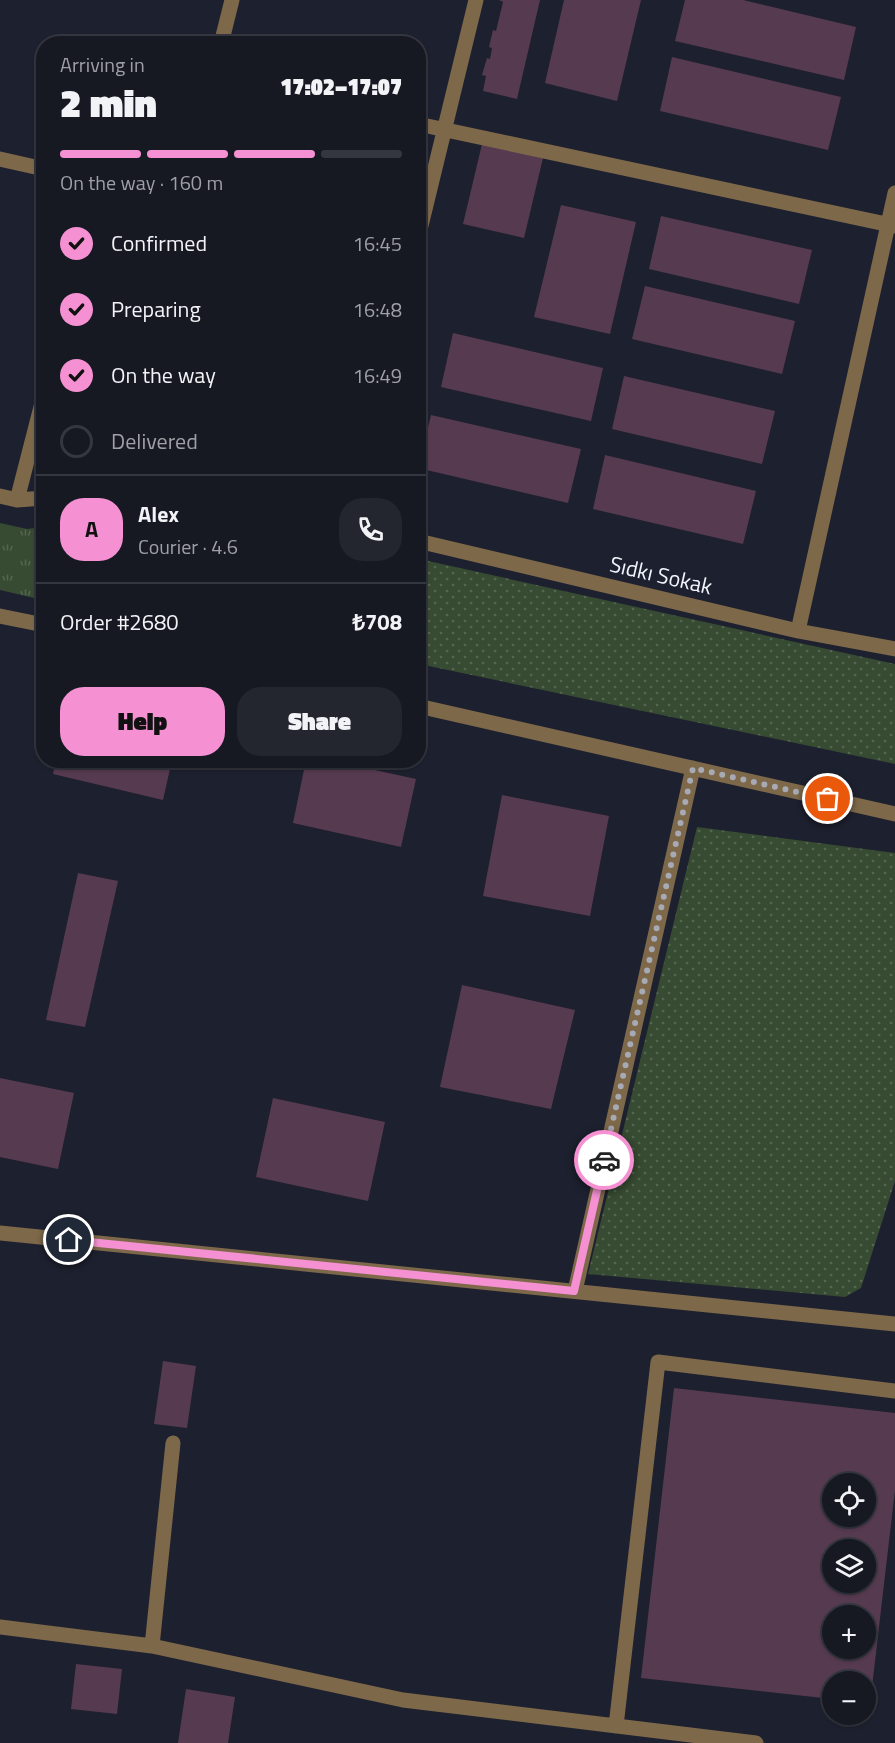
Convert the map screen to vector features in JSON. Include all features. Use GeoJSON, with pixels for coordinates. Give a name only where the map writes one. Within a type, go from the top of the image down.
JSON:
{"type":"FeatureCollection","features":[{"type":"Feature","properties":{"kind":"street"},"geometry":{"type":"LineString","coordinates":[[223,36],[232,0]]}},
{"type":"Feature","properties":{"kind":"street"},"geometry":{"type":"LineString","coordinates":[[426,206],[476,0]]}},
{"type":"Feature","properties":{"kind":"street"},"geometry":{"type":"LineString","coordinates":[[426,125],[892,226]]}},
{"type":"Feature","properties":{"kind":"street"},"geometry":{"type":"LineString","coordinates":[[0,159],[36,167]]}},
{"type":"Feature","properties":{"kind":"street"},"geometry":{"type":"LineString","coordinates":[[798,631],[892,226],[895,193]]}},
{"type":"Feature","properties":{"kind":"street"},"geometry":{"type":"LineString","coordinates":[[17,500],[36,426]]}},
{"type":"Feature","properties":{"kind":"street"},"geometry":{"type":"LineString","coordinates":[[0,496],[17,500],[36,499]]}},
{"type":"Feature","properties":{"kind":"street","name":"Sıdkı Sokak"},"geometry":{"type":"LineString","coordinates":[[426,543],[798,631],[895,649]]}},
{"type":"Feature","properties":{"kind":"street"},"geometry":{"type":"LineString","coordinates":[[0,616],[36,624]]}},
{"type":"Feature","properties":{"kind":"street"},"geometry":{"type":"LineString","coordinates":[[426,708],[895,814]]}},
{"type":"Feature","properties":{"kind":"street"},"geometry":{"type":"LineString","coordinates":[[574,1291],[693,768]]}},
{"type":"Feature","properties":{"kind":"street"},"geometry":{"type":"LineString","coordinates":[[0,1233],[895,1324]]}},
{"type":"Feature","properties":{"kind":"street"},"geometry":{"type":"LineString","coordinates":[[616,1726],[658,1362],[895,1391]]}},
{"type":"Feature","properties":{"kind":"street"},"geometry":{"type":"LineString","coordinates":[[152,1646],[173,1443]]}},
{"type":"Feature","properties":{"kind":"street"},"geometry":{"type":"LineString","coordinates":[[0,1627],[152,1646],[404,1700],[756,1743]]}},
{"type":"Feature","properties":{"kind":"green space"},"geometry":{"type":"Polygon","coordinates":[[[0,523],[27,529],[36,528],[36,598],[0,590],[0,523]]]}},
{"type":"Feature","properties":{"kind":"green space"},"geometry":{"type":"Polygon","coordinates":[[[426,561],[895,664],[895,764],[426,665],[426,561]]]}},
{"type":"Feature","properties":{"kind":"green space"},"geometry":{"type":"Polygon","coordinates":[[[697,827],[895,853],[895,1181],[861,1288],[845,1297],[588,1274],[697,827]]]}},
{"type":"Feature","properties":{"kind":"building"},"geometry":{"type":"Polygon","coordinates":[[[499,0],[540,0],[517,99],[483,91],[486,76],[482,75],[487,58],[490,59],[492,48],[489,47],[493,30],[496,31],[503,2],[499,0]]]}},
{"type":"Feature","properties":{"kind":"building"},"geometry":{"type":"Polygon","coordinates":[[[564,0],[641,0],[617,101],[545,83],[564,0]]]}},
{"type":"Feature","properties":{"kind":"building"},"geometry":{"type":"Polygon","coordinates":[[[685,0],[743,0],[856,27],[844,80],[675,41],[685,0]]]}},
{"type":"Feature","properties":{"kind":"building"},"geometry":{"type":"Polygon","coordinates":[[[672,57],[841,97],[828,150],[660,111],[672,57]]]}},
{"type":"Feature","properties":{"kind":"building"},"geometry":{"type":"Polygon","coordinates":[[[482,144],[543,158],[524,238],[463,224],[482,144]]]}},
{"type":"Feature","properties":{"kind":"building"},"geometry":{"type":"Polygon","coordinates":[[[561,205],[636,222],[610,334],[534,317],[561,205]]]}},
{"type":"Feature","properties":{"kind":"building"},"geometry":{"type":"Polygon","coordinates":[[[661,216],[812,250],[799,304],[649,269],[661,216]]]}},
{"type":"Feature","properties":{"kind":"building"},"geometry":{"type":"Polygon","coordinates":[[[645,286],[795,321],[782,374],[632,339],[645,286]]]}},
{"type":"Feature","properties":{"kind":"building"},"geometry":{"type":"Polygon","coordinates":[[[453,333],[603,368],[591,421],[441,387],[453,333]]]}},
{"type":"Feature","properties":{"kind":"building"},"geometry":{"type":"Polygon","coordinates":[[[624,376],[775,411],[762,464],[612,429],[624,376]]]}},
{"type":"Feature","properties":{"kind":"building"},"geometry":{"type":"Polygon","coordinates":[[[431,415],[581,449],[568,503],[426,470],[426,435],[431,415]]]}},
{"type":"Feature","properties":{"kind":"building"},"geometry":{"type":"Polygon","coordinates":[[[605,455],[756,491],[743,544],[593,509],[605,455]]]}},
{"type":"Feature","properties":{"kind":"building"},"geometry":{"type":"Polygon","coordinates":[[[54,768],[170,768],[163,800],[53,774],[54,768]]]}},
{"type":"Feature","properties":{"kind":"building"},"geometry":{"type":"Polygon","coordinates":[[[304,768],[366,768],[416,779],[401,847],[293,823],[304,768]]]}},
{"type":"Feature","properties":{"kind":"building"},"geometry":{"type":"Polygon","coordinates":[[[502,795],[609,816],[590,916],[483,896],[502,795]]]}},
{"type":"Feature","properties":{"kind":"building"},"geometry":{"type":"Polygon","coordinates":[[[78,873],[118,881],[85,1027],[46,1020],[78,873]]]}},
{"type":"Feature","properties":{"kind":"building"},"geometry":{"type":"Polygon","coordinates":[[[462,985],[575,1010],[551,1109],[440,1087],[462,985]]]}},
{"type":"Feature","properties":{"kind":"building"},"geometry":{"type":"Polygon","coordinates":[[[0,1078],[74,1093],[58,1169],[0,1157],[0,1078]]]}},
{"type":"Feature","properties":{"kind":"building"},"geometry":{"type":"Polygon","coordinates":[[[273,1098],[385,1122],[368,1201],[256,1177],[273,1098]]]}},
{"type":"Feature","properties":{"kind":"building"},"geometry":{"type":"Polygon","coordinates":[[[163,1361],[196,1366],[187,1428],[154,1424],[163,1361]]]}},
{"type":"Feature","properties":{"kind":"building"},"geometry":{"type":"Polygon","coordinates":[[[674,1388],[895,1413],[895,1490],[876,1653],[876,1605],[822,1605],[822,1659],[875,1659],[874,1671],[822,1671],[822,1698],[641,1678],[674,1388]]]}},
{"type":"Feature","properties":{"kind":"building"},"geometry":{"type":"Polygon","coordinates":[[[76,1664],[122,1669],[117,1714],[71,1709],[76,1664]]]}},
{"type":"Feature","properties":{"kind":"building"},"geometry":{"type":"Polygon","coordinates":[[[186,1689],[235,1697],[228,1743],[178,1743],[186,1689]]]}},
{"type":"Feature","properties":{"kind":"way so far"},"geometry":{"type":"LineString","coordinates":[[604,1160],[693,768],[828,799]]}},
{"type":"Feature","properties":{"kind":"route"},"geometry":{"type":"LineString","coordinates":[[69,1240],[574,1291],[604,1160]]}}]}
